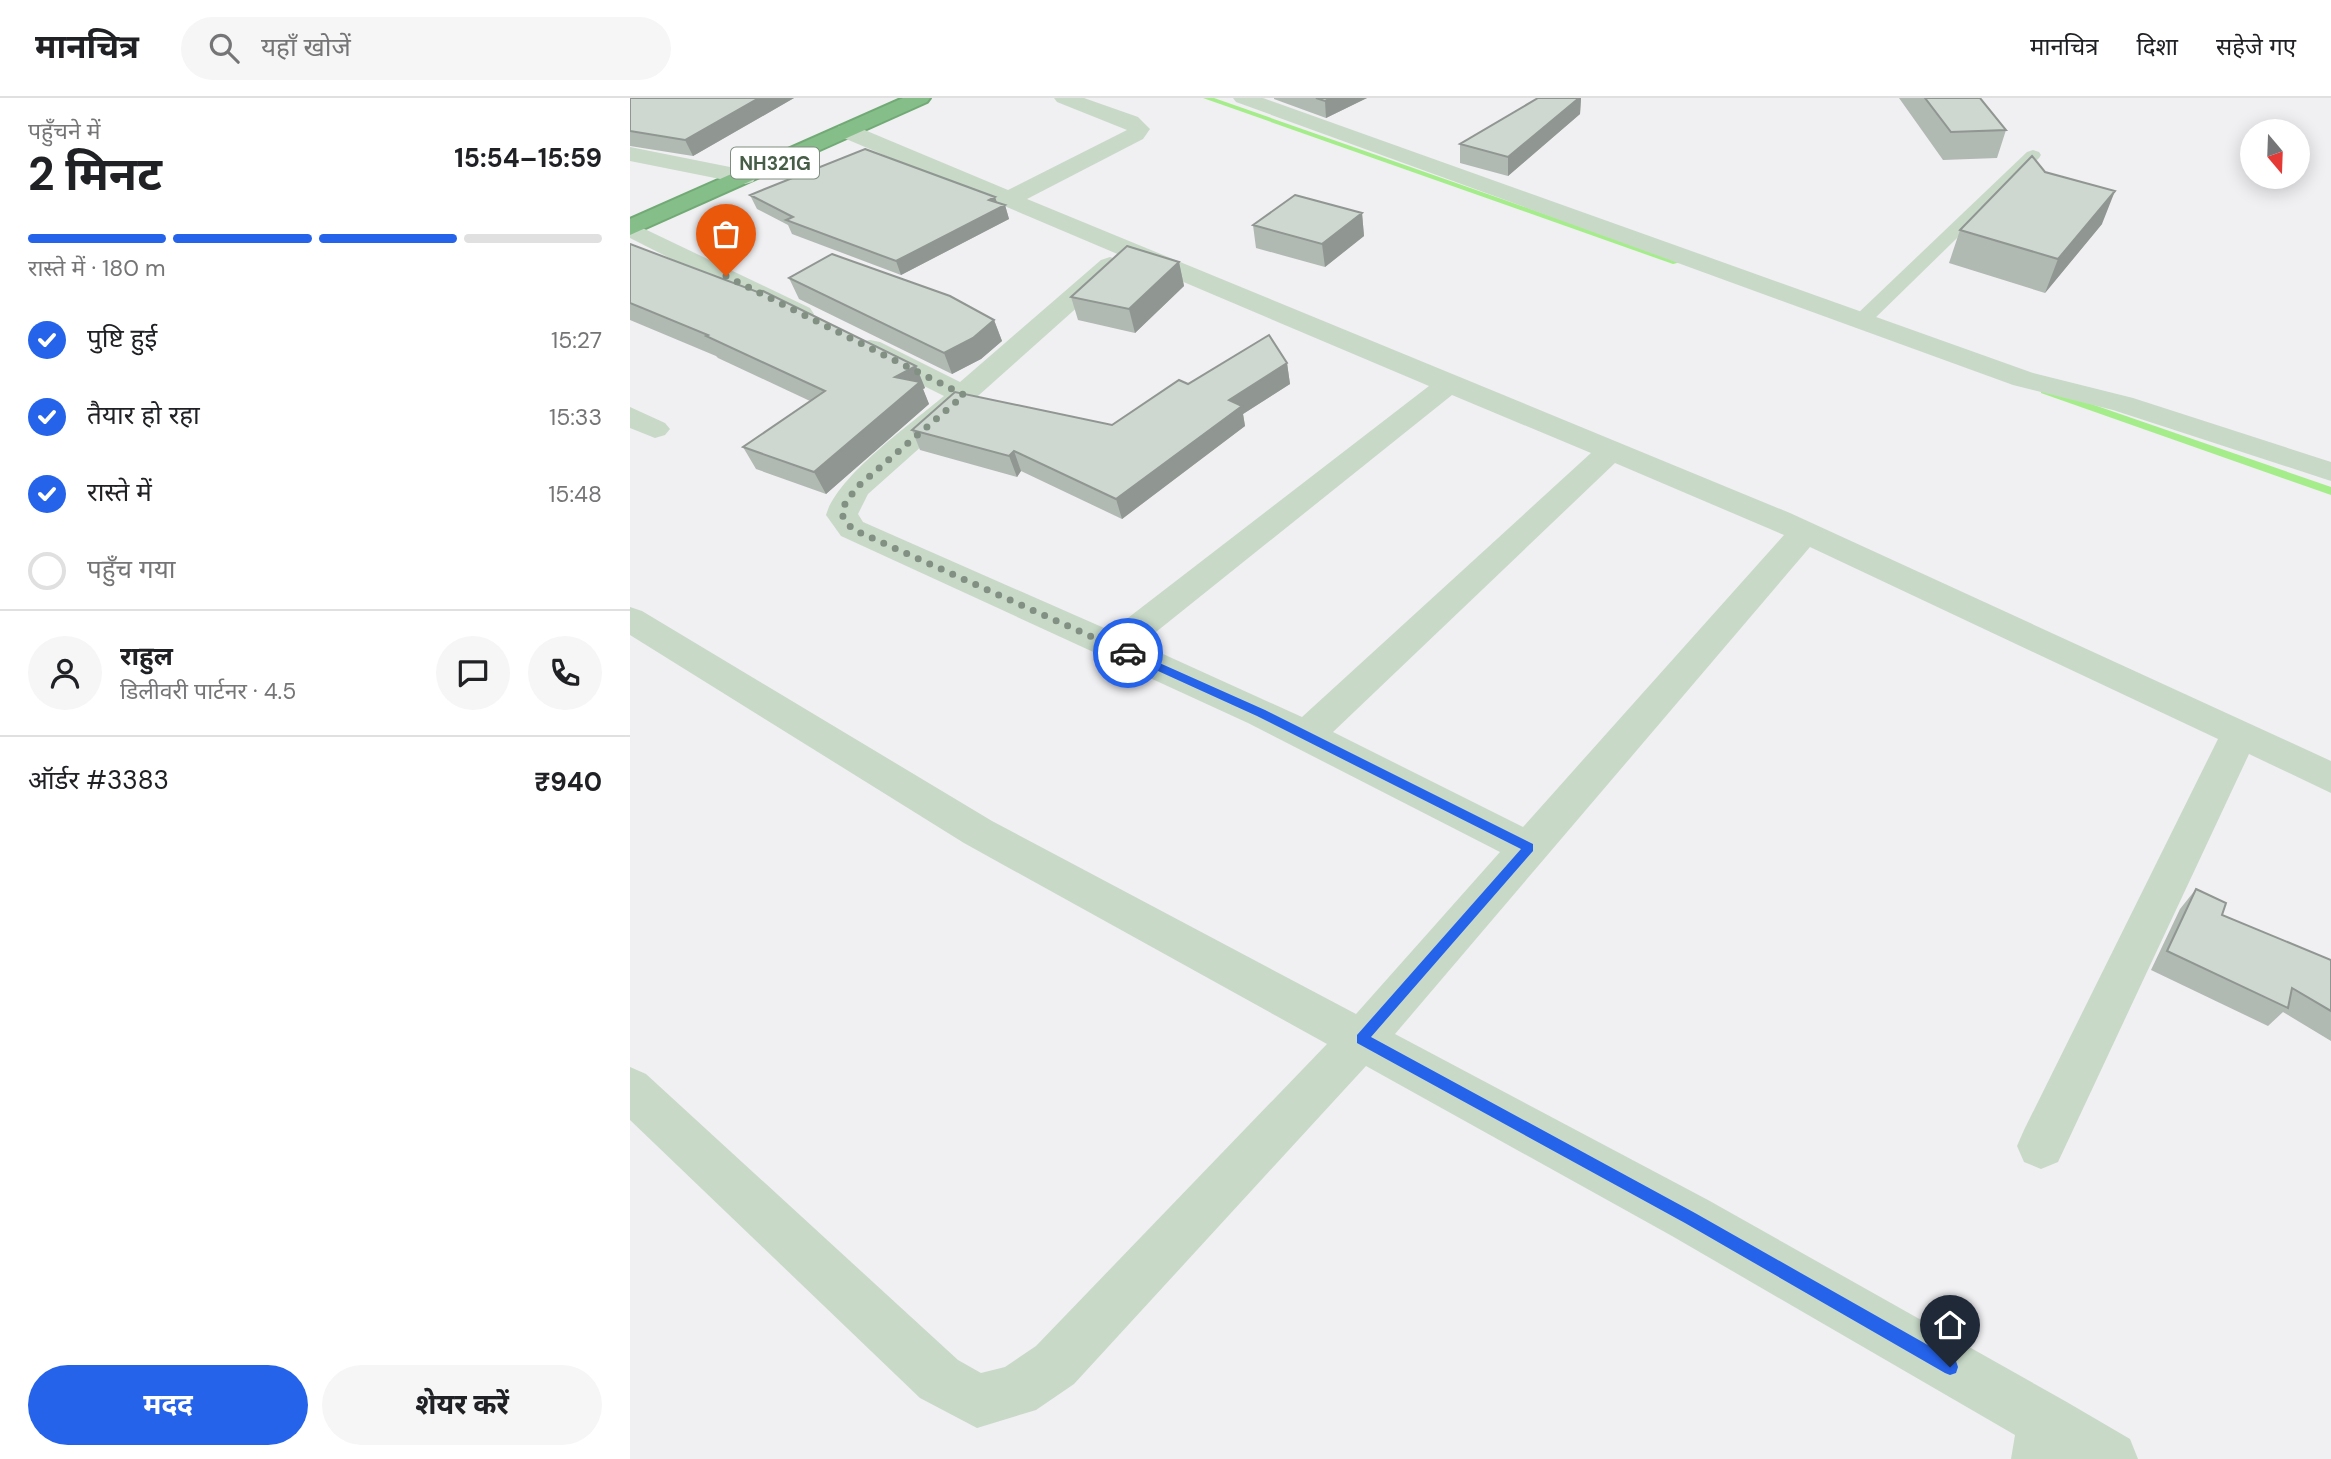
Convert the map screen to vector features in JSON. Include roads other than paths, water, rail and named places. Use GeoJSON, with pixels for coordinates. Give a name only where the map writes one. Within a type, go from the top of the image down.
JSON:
{"type":"FeatureCollection","features":[{"type":"Feature","properties":{"kind":"highway","name":"NH321G"},"geometry":{"type":"LineString","coordinates":[[630,229],[920,98]]}},
{"type":"Feature","properties":{"kind":"street"},"geometry":{"type":"LineString","coordinates":[[1009,199],[1139,130],[1130,122],[1064,98]]}},
{"type":"Feature","properties":{"kind":"street"},"geometry":{"type":"LineString","coordinates":[[1242,98],[2023,379],[2123,404],[2331,472]]}},
{"type":"Feature","properties":{"kind":"street"},"geometry":{"type":"LineString","coordinates":[[847,131],[1805,532],[2240,733],[2331,778]]}},
{"type":"Feature","properties":{"kind":"street"},"geometry":{"type":"LineString","coordinates":[[630,154],[745,177]]}},
{"type":"Feature","properties":{"kind":"street"},"geometry":{"type":"LineString","coordinates":[[630,229],[828,327]]}},
{"type":"Feature","properties":{"kind":"street"},"geometry":{"type":"LineString","coordinates":[[1127,249],[857,487],[845,504],[842,515],[852,529],[1306,735],[1529,848]]}},
{"type":"Feature","properties":{"kind":"street"},"geometry":{"type":"LineString","coordinates":[[853,340],[964,395]]}},
{"type":"Feature","properties":{"kind":"street"},"geometry":{"type":"LineString","coordinates":[[1114,647],[1449,384]]}},
{"type":"Feature","properties":{"kind":"street"},"geometry":{"type":"LineString","coordinates":[[1306,735],[1611,451]]}},
{"type":"Feature","properties":{"kind":"street"},"geometry":{"type":"LineString","coordinates":[[630,1089],[939,1379],[976,1401],[1017,1391],[1055,1365],[1362,1039],[1805,532]]}},
{"type":"Feature","properties":{"kind":"street"},"geometry":{"type":"LineString","coordinates":[[630,619],[978,832],[1690,1218],[2042,1440],[2110,1459]]}},
{"type":"Feature","properties":{"kind":"street"},"geometry":{"type":"LineString","coordinates":[[2041,1146],[2240,733]]}},
{"type":"Feature","properties":{"kind":"lane"},"geometry":{"type":"LineString","coordinates":[[1862,320],[2032,155]]}},
{"type":"Feature","properties":{"kind":"waterway"},"geometry":{"type":"LineString","coordinates":[[1207,98],[1676,262]]}},
{"type":"Feature","properties":{"kind":"waterway"},"geometry":{"type":"LineString","coordinates":[[2045,391],[2331,491]]}}]}
